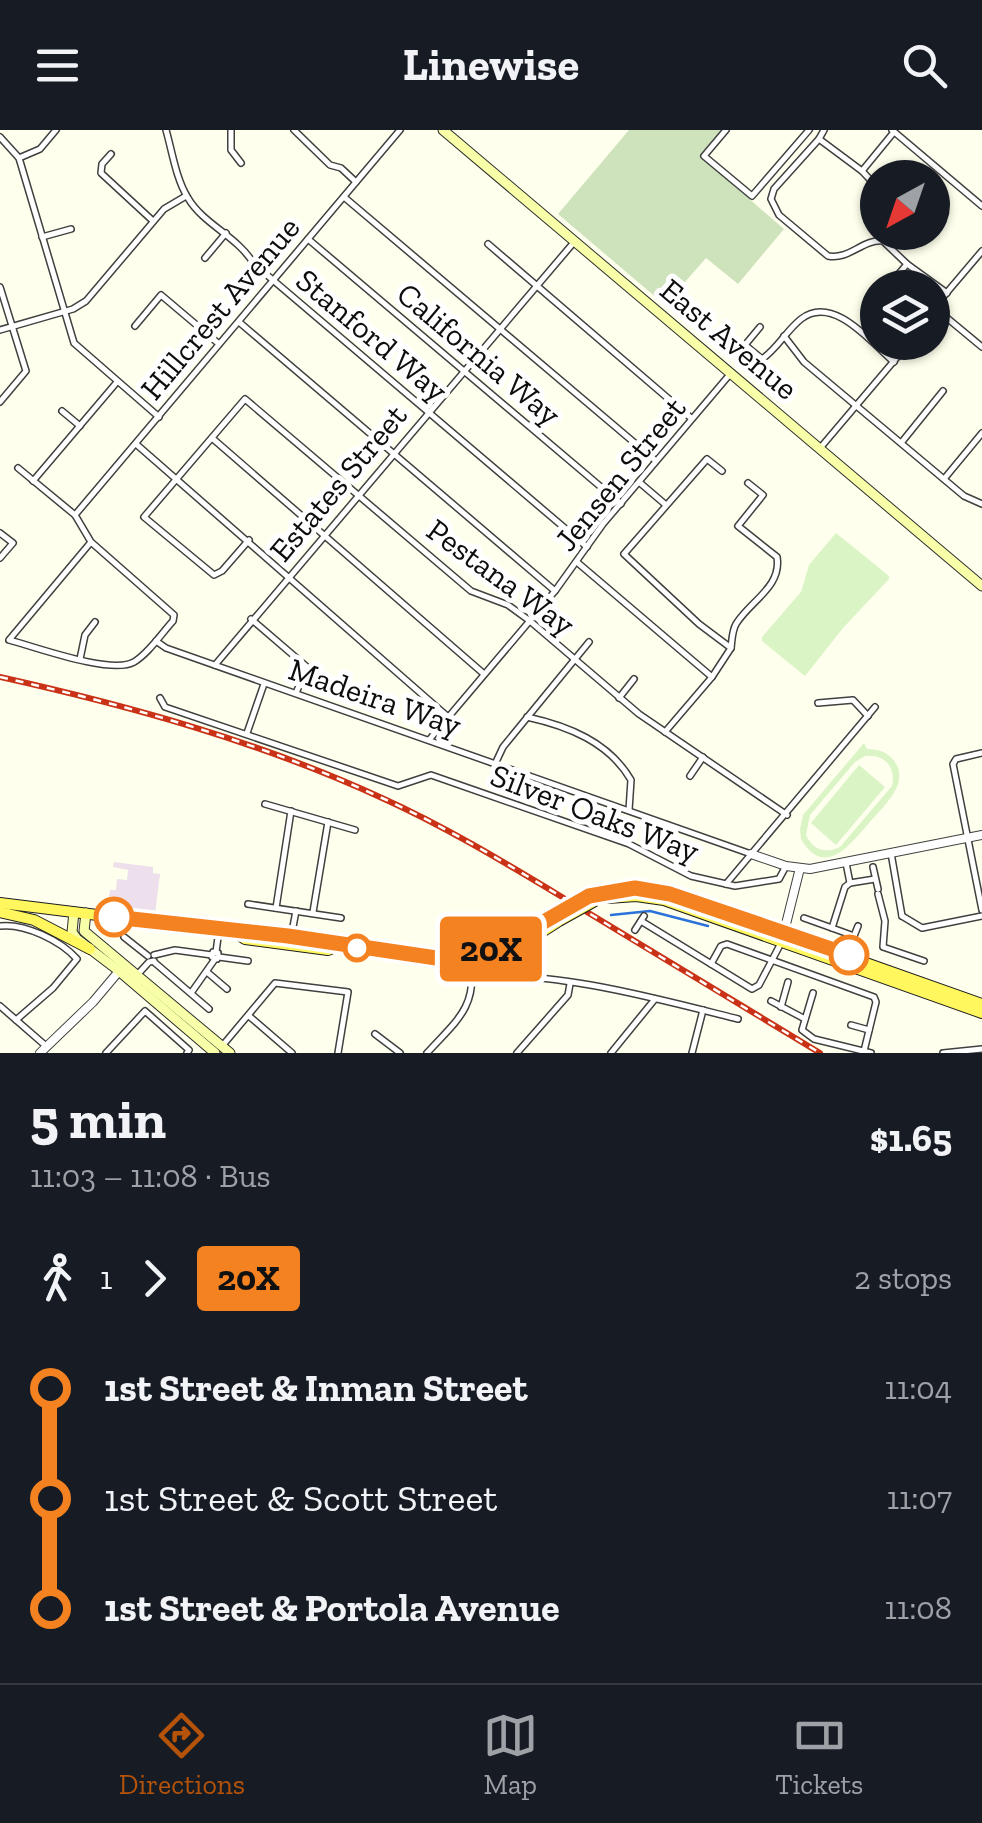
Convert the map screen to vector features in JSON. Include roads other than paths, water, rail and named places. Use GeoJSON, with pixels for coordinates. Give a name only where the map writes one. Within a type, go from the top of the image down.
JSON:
{"type":"FeatureCollection","features":[{"type":"Feature","properties":{"kind":"main road","name":"East Avenue"},"geometry":{"type":"LineString","coordinates":[[443,130],[982,586]]}},
{"type":"Feature","properties":{"kind":"main road"},"geometry":{"type":"LineString","coordinates":[[0,903],[235,932],[245,939],[291,940],[328,950],[338,946],[436,960],[485,960],[501,955],[592,899],[652,898],[982,1004]]}},
{"type":"Feature","properties":{"kind":"main road"},"geometry":{"type":"LineString","coordinates":[[0,912],[34,920],[138,974],[222,1051]]}},
{"type":"Feature","properties":{"kind":"main road"},"geometry":{"type":"LineString","coordinates":[[80,912],[72,932],[90,949]]}},
{"type":"Feature","properties":{"kind":"main road"},"geometry":{"type":"LineString","coordinates":[[80,912],[86,934],[222,1051]]}},
{"type":"Feature","properties":{"kind":"main road"},"geometry":{"type":"LineString","coordinates":[[783,937],[982,1013]]}},
{"type":"Feature","properties":{"kind":"street"},"geometry":{"type":"LineString","coordinates":[[19,158],[40,149],[56,130]]}},
{"type":"Feature","properties":{"kind":"street"},"geometry":{"type":"LineString","coordinates":[[0,330],[86,301],[164,209],[186,196],[166,130]]}},
{"type":"Feature","properties":{"kind":"street"},"geometry":{"type":"LineString","coordinates":[[231,130],[231,150],[241,163]]}},
{"type":"Feature","properties":{"kind":"street"},"geometry":{"type":"LineString","coordinates":[[294,130],[330,165],[341,168],[356,182]]}},
{"type":"Feature","properties":{"kind":"street","name":"Hillcrest Avenue"},"geometry":{"type":"LineString","coordinates":[[75,516],[400,130]]}},
{"type":"Feature","properties":{"kind":"street"},"geometry":{"type":"LineString","coordinates":[[726,130],[704,156],[752,196],[810,130]]}},
{"type":"Feature","properties":{"kind":"street"},"geometry":{"type":"LineString","coordinates":[[824,130],[774,190],[771,200],[779,215],[828,256],[846,256],[877,240],[891,246],[914,270]]}},
{"type":"Feature","properties":{"kind":"street"},"geometry":{"type":"LineString","coordinates":[[871,160],[893,131],[982,206]]}},
{"type":"Feature","properties":{"kind":"street"},"geometry":{"type":"LineString","coordinates":[[0,137],[19,158],[74,343],[158,417]]}},
{"type":"Feature","properties":{"kind":"street"},"geometry":{"type":"LineString","coordinates":[[819,140],[860,170]]}},
{"type":"Feature","properties":{"kind":"street"},"geometry":{"type":"LineString","coordinates":[[111,154],[102,164],[101,173],[153,221]]}},
{"type":"Feature","properties":{"kind":"street","name":"Stanford Way"},"geometry":{"type":"LineString","coordinates":[[186,196],[273,280],[588,547]]}},
{"type":"Feature","properties":{"kind":"street"},"geometry":{"type":"LineString","coordinates":[[344,197],[656,462]]}},
{"type":"Feature","properties":{"kind":"street"},"geometry":{"type":"LineString","coordinates":[[42,237],[71,229]]}},
{"type":"Feature","properties":{"kind":"street"},"geometry":{"type":"LineString","coordinates":[[205,258],[226,232]]}},
{"type":"Feature","properties":{"kind":"street","name":"California Way"},"geometry":{"type":"LineString","coordinates":[[308,239],[621,504]]}},
{"type":"Feature","properties":{"kind":"street","name":"Estates Street"},"geometry":{"type":"LineString","coordinates":[[215,665],[575,241]]}},
{"type":"Feature","properties":{"kind":"street"},"geometry":{"type":"LineString","coordinates":[[488,244],[692,418]]}},
{"type":"Feature","properties":{"kind":"street"},"geometry":{"type":"LineString","coordinates":[[950,289],[982,251]]}},
{"type":"Feature","properties":{"kind":"street"},"geometry":{"type":"LineString","coordinates":[[901,270],[906,264]]}},
{"type":"Feature","properties":{"kind":"street"},"geometry":{"type":"LineString","coordinates":[[0,287],[26,372],[0,402]]}},
{"type":"Feature","properties":{"kind":"street"},"geometry":{"type":"LineString","coordinates":[[135,326],[161,296],[220,344]]}},
{"type":"Feature","properties":{"kind":"street"},"geometry":{"type":"LineString","coordinates":[[760,327],[745,345],[762,360],[804,316],[828,313],[847,322],[894,362],[820,449]]}},
{"type":"Feature","properties":{"kind":"street"},"geometry":{"type":"LineString","coordinates":[[238,322],[556,591]]}},
{"type":"Feature","properties":{"kind":"street"},"geometry":{"type":"LineString","coordinates":[[950,322],[982,348]]}},
{"type":"Feature","properties":{"kind":"street"},"geometry":{"type":"LineString","coordinates":[[784,336],[804,362],[964,496],[982,504]]}},
{"type":"Feature","properties":{"kind":"street","name":"Jensen Street"},"geometry":{"type":"LineString","coordinates":[[428,740],[556,591],[638,482],[730,373]]}},
{"type":"Feature","properties":{"kind":"street"},"geometry":{"type":"LineString","coordinates":[[33,481],[117,382]]}},
{"type":"Feature","properties":{"kind":"street"},"geometry":{"type":"LineString","coordinates":[[902,442],[943,390]]}},
{"type":"Feature","properties":{"kind":"street","name":"Pestana Way"},"geometry":{"type":"LineString","coordinates":[[212,438],[245,399],[471,591],[508,605],[664,732],[787,815]]}},
{"type":"Feature","properties":{"kind":"street"},"geometry":{"type":"LineString","coordinates":[[62,411],[80,426]]}},
{"type":"Feature","properties":{"kind":"street"},"geometry":{"type":"LineString","coordinates":[[944,479],[982,432]]}},
{"type":"Feature","properties":{"kind":"street"},"geometry":{"type":"LineString","coordinates":[[249,540],[214,575],[144,517],[212,438],[484,674]]}},
{"type":"Feature","properties":{"kind":"street"},"geometry":{"type":"LineString","coordinates":[[136,444],[448,717]]}},
{"type":"Feature","properties":{"kind":"street"},"geometry":{"type":"LineString","coordinates":[[722,471],[707,459],[624,554],[699,624],[731,648]]}},
{"type":"Feature","properties":{"kind":"street"},"geometry":{"type":"LineString","coordinates":[[18,468],[75,516],[90,542],[174,615],[173,621],[137,660],[125,666],[80,659],[9,640],[90,542]]}},
{"type":"Feature","properties":{"kind":"street"},"geometry":{"type":"LineString","coordinates":[[638,482],[666,504]]}},
{"type":"Feature","properties":{"kind":"street"},"geometry":{"type":"LineString","coordinates":[[664,732],[712,677],[731,648],[738,622],[771,585],[779,568],[777,557],[738,526],[763,495],[748,483]]}},
{"type":"Feature","properties":{"kind":"street"},"geometry":{"type":"LineString","coordinates":[[0,532],[13,543],[0,558]]}},
{"type":"Feature","properties":{"kind":"street"},"geometry":{"type":"LineString","coordinates":[[578,563],[712,677]]}},
{"type":"Feature","properties":{"kind":"street"},"geometry":{"type":"LineString","coordinates":[[252,619],[306,667],[296,693]]}},
{"type":"Feature","properties":{"kind":"street"},"geometry":{"type":"LineString","coordinates":[[80,659],[85,634],[95,622]]}},
{"type":"Feature","properties":{"kind":"street","name":"Madeira Way"},"geometry":{"type":"LineString","coordinates":[[156,640],[166,648],[751,854]]}},
{"type":"Feature","properties":{"kind":"street"},"geometry":{"type":"LineString","coordinates":[[496,763],[503,746],[589,642]]}},
{"type":"Feature","properties":{"kind":"street"},"geometry":{"type":"LineString","coordinates":[[619,698],[634,679]]}},
{"type":"Feature","properties":{"kind":"street"},"geometry":{"type":"LineString","coordinates":[[247,733],[265,682]]}},
{"type":"Feature","properties":{"kind":"street","name":"Silver Oaks Way"},"geometry":{"type":"LineString","coordinates":[[160,698],[165,706],[398,786],[431,775],[629,844],[678,871],[726,884],[737,886],[780,879],[786,866]]}},
{"type":"Feature","properties":{"kind":"street"},"geometry":{"type":"LineString","coordinates":[[818,702],[853,700],[868,716]]}},
{"type":"Feature","properties":{"kind":"street"},"geometry":{"type":"LineString","coordinates":[[726,884],[875,708]]}},
{"type":"Feature","properties":{"kind":"street"},"geometry":{"type":"LineString","coordinates":[[527,717],[584,736],[615,757],[631,780],[629,810]]}},
{"type":"Feature","properties":{"kind":"street"},"geometry":{"type":"LineString","coordinates":[[885,920],[902,916],[922,928],[982,913],[953,764],[956,759],[982,752]]}},
{"type":"Feature","properties":{"kind":"street"},"geometry":{"type":"LineString","coordinates":[[690,776],[703,757]]}},
{"type":"Feature","properties":{"kind":"street"},"geometry":{"type":"LineString","coordinates":[[266,804],[356,830]]}},
{"type":"Feature","properties":{"kind":"street"},"geometry":{"type":"LineString","coordinates":[[276,908],[291,810]]}},
{"type":"Feature","properties":{"kind":"street"},"geometry":{"type":"LineString","coordinates":[[313,913],[328,822]]}},
{"type":"Feature","properties":{"kind":"street"},"geometry":{"type":"LineString","coordinates":[[751,854],[800,868],[982,835]]}},
{"type":"Feature","properties":{"kind":"street"},"geometry":{"type":"LineString","coordinates":[[891,853],[902,916]]}},
{"type":"Feature","properties":{"kind":"street"},"geometry":{"type":"LineString","coordinates":[[845,862],[850,884]]}},
{"type":"Feature","properties":{"kind":"street"},"geometry":{"type":"LineString","coordinates":[[873,867],[885,920],[883,947],[924,961]]}},
{"type":"Feature","properties":{"kind":"street"},"geometry":{"type":"LineString","coordinates":[[635,930],[642,918],[755,989],[783,937],[800,868]]}},
{"type":"Feature","properties":{"kind":"street"},"geometry":{"type":"LineString","coordinates":[[832,928],[844,890],[850,884],[876,878]]}},
{"type":"Feature","properties":{"kind":"street"},"geometry":{"type":"LineString","coordinates":[[248,904],[341,918]]}},
{"type":"Feature","properties":{"kind":"street"},"geometry":{"type":"LineString","coordinates":[[291,940],[296,911]]}},
{"type":"Feature","properties":{"kind":"street"},"geometry":{"type":"LineString","coordinates":[[804,918],[854,936]]}},
{"type":"Feature","properties":{"kind":"street"},"geometry":{"type":"LineString","coordinates":[[0,926],[34,932],[77,959],[53,988],[16,1020]]}},
{"type":"Feature","properties":{"kind":"street"},"geometry":{"type":"LineString","coordinates":[[850,947],[858,926]]}},
{"type":"Feature","properties":{"kind":"street"},"geometry":{"type":"LineString","coordinates":[[190,993],[215,956],[219,930]]}},
{"type":"Feature","properties":{"kind":"street"},"geometry":{"type":"LineString","coordinates":[[124,937],[209,1009]]}},
{"type":"Feature","properties":{"kind":"street"},"geometry":{"type":"LineString","coordinates":[[710,964],[722,946],[728,944],[874,997],[867,1052],[814,1038],[802,1030],[813,994]]}},
{"type":"Feature","properties":{"kind":"street"},"geometry":{"type":"LineString","coordinates":[[138,974],[151,959],[175,950],[248,961]]}},
{"type":"Feature","properties":{"kind":"street"},"geometry":{"type":"LineString","coordinates":[[427,1053],[469,1003],[473,978],[470,959]]}},
{"type":"Feature","properties":{"kind":"street"},"geometry":{"type":"LineString","coordinates":[[0,1006],[43,1050],[93,1002],[122,967]]}},
{"type":"Feature","properties":{"kind":"street"},"geometry":{"type":"LineString","coordinates":[[207,972],[227,989]]}},
{"type":"Feature","properties":{"kind":"street"},"geometry":{"type":"LineString","coordinates":[[473,978],[500,974],[570,984],[738,1019]]}},
{"type":"Feature","properties":{"kind":"street"},"geometry":{"type":"LineString","coordinates":[[781,1007],[788,982]]}},
{"type":"Feature","properties":{"kind":"street"},"geometry":{"type":"LineString","coordinates":[[222,1051],[275,983],[348,992],[338,1053]]}},
{"type":"Feature","properties":{"kind":"street"},"geometry":{"type":"LineString","coordinates":[[517,1053],[568,995],[570,984]]}},
{"type":"Feature","properties":{"kind":"street"},"geometry":{"type":"LineString","coordinates":[[966,998],[982,994]]}},
{"type":"Feature","properties":{"kind":"street"},"geometry":{"type":"LineString","coordinates":[[611,1053],[655,999]]}},
{"type":"Feature","properties":{"kind":"street"},"geometry":{"type":"LineString","coordinates":[[771,1001],[805,1018]]}},
{"type":"Feature","properties":{"kind":"street"},"geometry":{"type":"LineString","coordinates":[[692,1053],[703,1010]]}},
{"type":"Feature","properties":{"kind":"street"},"geometry":{"type":"LineString","coordinates":[[106,1053],[145,1011],[190,1050],[187,1053]]}},
{"type":"Feature","properties":{"kind":"street"},"geometry":{"type":"LineString","coordinates":[[248,1016],[292,1053]]}},
{"type":"Feature","properties":{"kind":"street"},"geometry":{"type":"LineString","coordinates":[[851,1025],[869,1030]]}},
{"type":"Feature","properties":{"kind":"street"},"geometry":{"type":"LineString","coordinates":[[375,1034],[400,1053]]}},
{"type":"Feature","properties":{"kind":"street"},"geometry":{"type":"LineString","coordinates":[[944,1053],[982,1050]]}},
{"type":"Feature","properties":{"kind":"waterway"},"geometry":{"type":"LineString","coordinates":[[611,915],[650,911],[708,926]]}},
{"type":"Feature","properties":{"kind":"railway"},"geometry":{"type":"LineString","coordinates":[[0,677],[194,727],[290,760],[382,798],[511,867],[820,1053]]}}]}
